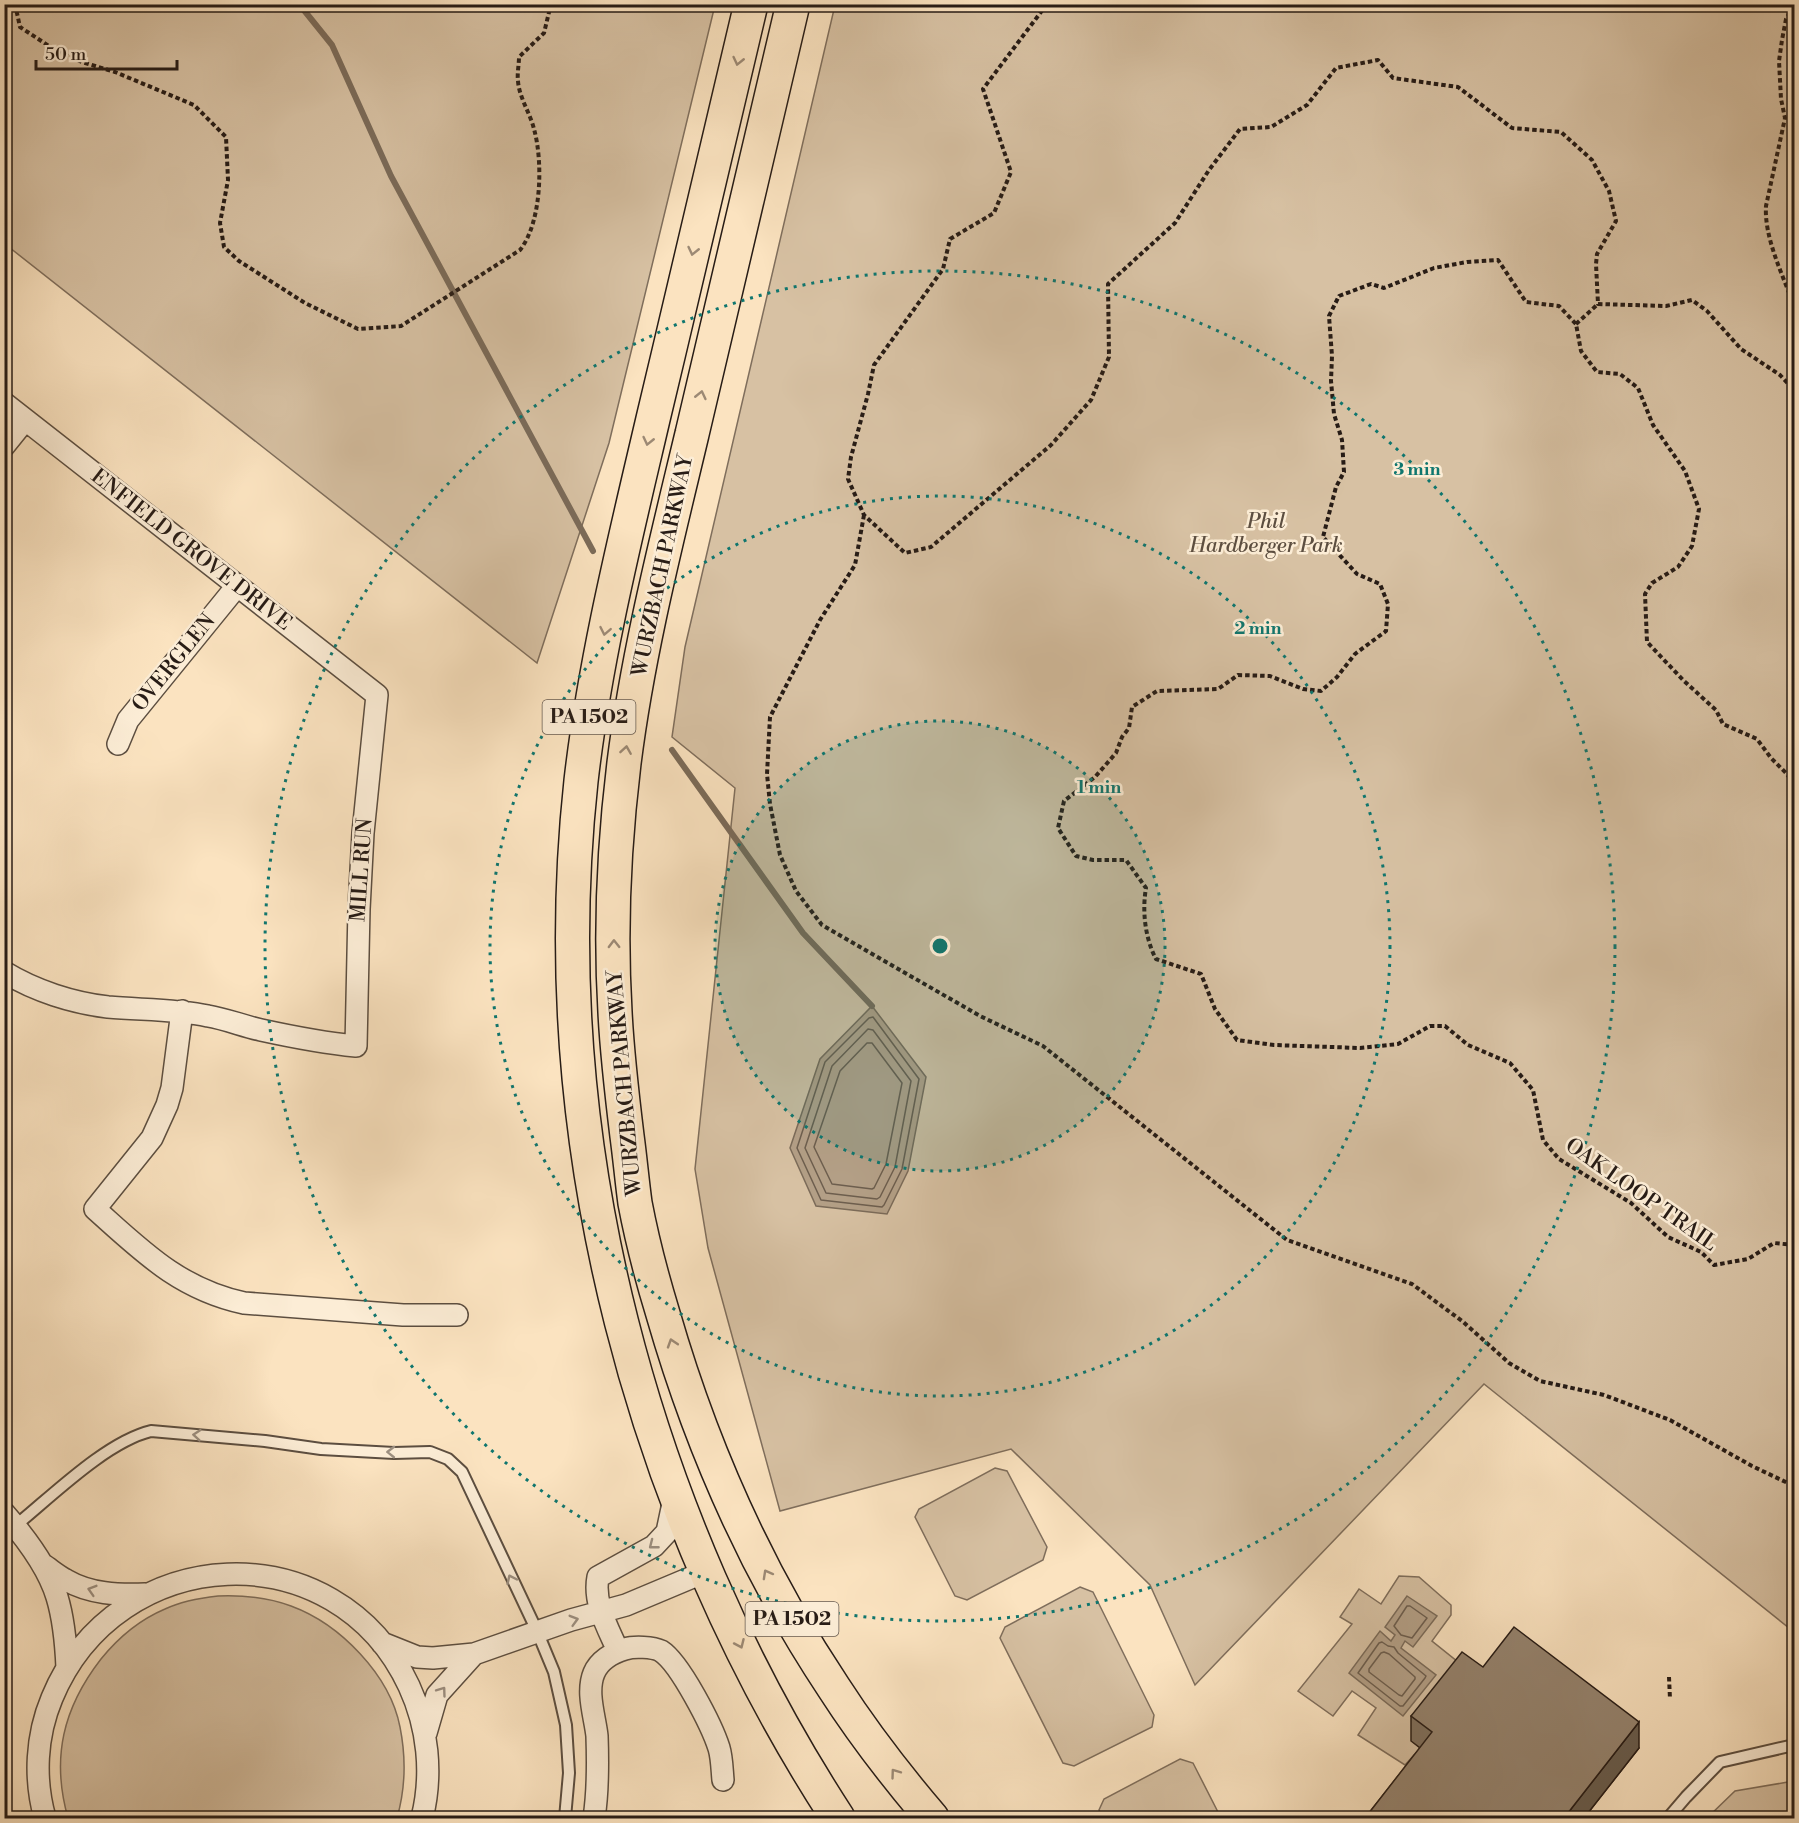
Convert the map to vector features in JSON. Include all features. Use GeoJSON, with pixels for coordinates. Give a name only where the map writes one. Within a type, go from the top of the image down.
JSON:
{"type":"FeatureCollection","features":[{"type":"Feature","properties":{"kind":"highway","name":"WURZBACH PARKWAY"},"geometry":{"type":"LineString","coordinates":[[751,4],[605,628],[580,786],[573,929],[574,990],[578,1069],[586,1147],[600,1229],[618,1311],[635,1372],[675,1494],[707,1571],[748,1661],[809,1773],[838,1818]]}},
{"type":"Feature","properties":{"kind":"highway","name":"WURZBACH PARKWAY"},"geometry":{"type":"LineString","coordinates":[[794,4],[660,568],[634,696],[624,764],[614,883],[614,1010],[635,1203],[652,1278],[669,1335],[690,1399],[718,1471],[753,1548],[828,1680],[906,1788],[932,1818]]}},
{"type":"Feature","properties":{"kind":"street","name":"ENFIELD GROVE DRIVE"},"geometry":{"type":"LineString","coordinates":[[4,403],[377,695]]}},
{"type":"Feature","properties":{"kind":"street"},"geometry":{"type":"LineString","coordinates":[[4,446],[25,420]]}},
{"type":"Feature","properties":{"kind":"street","name":"OVERGLEN"},"geometry":{"type":"LineString","coordinates":[[118,744],[128,720],[237,586]]}},
{"type":"Feature","properties":{"kind":"street","name":"MILL RUN"},"geometry":{"type":"LineString","coordinates":[[182,1011],[318,1042],[356,1046],[363,833],[377,695]]}},
{"type":"Feature","properties":{"kind":"street"},"geometry":{"type":"LineString","coordinates":[[4,972],[44,991],[74,1000],[105,1006],[182,1011],[172,1088],[153,1138],[95,1209],[154,1261],[209,1294],[244,1303],[403,1315],[457,1315]]}},
{"type":"Feature","properties":{"kind":"street"},"geometry":{"type":"LineString","coordinates":[[618,1652],[601,1612],[596,1589],[598,1577],[654,1546],[667,1532],[675,1494]]}},
{"type":"Feature","properties":{"kind":"street"},"geometry":{"type":"LineString","coordinates":[[8,1526],[41,1563],[67,1581],[97,1592],[123,1595],[148,1593]]}},
{"type":"Feature","properties":{"kind":"street"},"geometry":{"type":"LineString","coordinates":[[41,1563],[57,1594],[67,1668]]}},
{"type":"Feature","properties":{"kind":"street"},"geometry":{"type":"LineString","coordinates":[[382,1643],[417,1657],[433,1658],[474,1654],[571,1620],[626,1605],[707,1571]]}},
{"type":"Feature","properties":{"kind":"street"},"geometry":{"type":"LineString","coordinates":[[45,1818],[39,1788],[39,1746],[49,1706],[67,1668],[83,1645],[102,1624],[124,1607],[148,1593],[168,1585],[209,1575],[242,1574],[273,1578],[294,1584],[333,1601],[351,1614],[382,1643],[409,1687],[425,1737],[428,1761],[422,1818]]}},
{"type":"Feature","properties":{"kind":"street"},"geometry":{"type":"LineString","coordinates":[[594,1818],[597,1796],[597,1736],[592,1695],[593,1676],[600,1662],[629,1648],[660,1650],[676,1665],[700,1707],[719,1749],[723,1780]]}},
{"type":"Feature","properties":{"kind":"street"},"geometry":{"type":"LineString","coordinates":[[425,1737],[437,1695],[474,1654]]}},
{"type":"Feature","properties":{"kind":"lane"},"geometry":{"type":"LineString","coordinates":[[8,1526],[93,1461],[137,1434],[151,1431],[266,1441],[321,1449],[394,1453],[430,1452],[448,1459],[462,1472],[542,1630],[566,1725],[569,1773],[565,1818]]}},
{"type":"Feature","properties":{"kind":"lane"},"geometry":{"type":"LineString","coordinates":[[1668,1818],[1720,1762],[1794,1745]]}},
{"type":"Feature","properties":{"kind":"path"},"geometry":{"type":"LineString","coordinates":[[15,4],[20,27],[55,50],[82,62],[144,83],[194,105],[226,137],[228,180],[220,223],[224,247],[239,261],[305,303],[358,329],[401,326],[520,250],[529,236],[535,220],[540,173],[535,130],[518,83],[519,57],[544,33],[551,4]]}},
{"type":"Feature","properties":{"kind":"path"},"geometry":{"type":"LineString","coordinates":[[1047,4],[983,89],[1011,172],[994,213],[950,239],[943,269],[874,364],[851,457],[848,479],[864,515],[905,553],[931,547],[1052,445],[1091,400],[1109,357],[1108,284],[1175,223],[1209,170],[1240,129],[1271,127],[1307,105],[1336,68],[1378,60],[1394,78],[1458,87],[1512,128],[1562,132],[1592,160],[1609,191],[1616,220],[1598,254],[1596,264],[1598,304]]}},
{"type":"Feature","properties":{"kind":"path"},"geometry":{"type":"LineString","coordinates":[[1794,6],[1786,19],[1779,61],[1781,99],[1785,118],[1765,217],[1794,306]]}},
{"type":"Feature","properties":{"kind":"path","name":"OAK LOOP TRAIL"},"geometry":{"type":"LineString","coordinates":[[1576,324],[1559,306],[1526,303],[1498,260],[1467,262],[1434,268],[1384,288],[1371,284],[1339,296],[1329,316],[1334,414],[1342,440],[1344,472],[1336,487],[1323,537],[1357,574],[1380,584],[1388,604],[1386,631],[1355,654],[1337,677],[1321,691],[1303,689],[1270,676],[1238,675],[1218,689],[1157,691],[1132,707],[1129,728],[1122,737],[1116,753],[1095,777],[1064,801],[1058,828],[1076,856],[1093,860],[1126,860],[1146,888],[1143,904],[1149,945],[1156,959],[1201,974],[1215,1008],[1237,1040],[1274,1045],[1360,1048],[1398,1044],[1430,1026],[1445,1026],[1468,1045],[1510,1063],[1533,1090],[1543,1140],[1559,1159],[1631,1203],[1668,1237],[1701,1252],[1713,1265],[1748,1259],[1774,1243],[1794,1245]]}},
{"type":"Feature","properties":{"kind":"path"},"geometry":{"type":"LineString","coordinates":[[1794,439],[1794,388],[1780,375],[1741,349],[1707,311],[1692,300],[1666,306],[1598,304],[1576,324],[1581,351],[1597,372],[1620,374],[1638,387],[1653,425],[1685,471],[1699,509],[1692,546],[1678,567],[1652,582],[1645,594],[1647,642],[1684,681],[1716,710],[1723,724],[1757,739],[1794,785]]}},
{"type":"Feature","properties":{"kind":"path"},"geometry":{"type":"LineString","coordinates":[[864,515],[855,565],[820,620],[770,717],[767,774],[780,855],[796,891],[822,925],[980,1017],[1043,1046],[1287,1240],[1412,1284],[1462,1321],[1509,1363],[1540,1382],[1605,1395],[1670,1420],[1752,1466],[1794,1486]]}},
{"type":"Feature","properties":{"kind":"path"},"geometry":{"type":"LineString","coordinates":[[1669,1677],[1670,1699]]}},
{"type":"Feature","properties":{"kind":"green space"},"geometry":{"type":"Polygon","coordinates":[[[4,5],[715,5],[609,443],[537,663],[5,244],[4,5]]]}},
{"type":"Feature","properties":{"kind":"green space","name":"Phil Hardberger Park"},"geometry":{"type":"Polygon","coordinates":[[[835,5],[1794,5],[1794,1632],[1484,1384],[1195,1685],[1150,1585],[1011,1449],[780,1511],[708,1248],[695,1169],[735,788],[672,737],[685,647],[835,5]]]}},
{"type":"Feature","properties":{"kind":"green space"},"geometry":{"type":"Polygon","coordinates":[[[995,1468],[1007,1471],[1047,1547],[1043,1560],[967,1600],[955,1596],[915,1517],[919,1509],[995,1468]]]}},
{"type":"Feature","properties":{"kind":"green space"},"geometry":{"type":"Polygon","coordinates":[[[1399,1576],[1419,1577],[1451,1605],[1451,1615],[1432,1641],[1488,1686],[1412,1741],[1433,1758],[1427,1765],[1414,1755],[1405,1765],[1358,1735],[1376,1708],[1352,1691],[1333,1716],[1298,1691],[1352,1624],[1340,1617],[1359,1589],[1381,1604],[1399,1576]]]}},
{"type":"Feature","properties":{"kind":"green space"},"geometry":{"type":"Polygon","coordinates":[[[1080,1587],[1093,1592],[1154,1715],[1152,1727],[1074,1766],[1063,1763],[1000,1638],[1005,1627],[1080,1587]]]}},
{"type":"Feature","properties":{"kind":"green space"},"geometry":{"type":"Polygon","coordinates":[[[218,1596],[246,1596],[264,1599],[291,1606],[309,1614],[344,1638],[374,1671],[386,1689],[394,1708],[402,1738],[403,1785],[397,1818],[68,1818],[63,1796],[61,1754],[69,1715],[88,1677],[115,1644],[146,1618],[178,1604],[218,1596]]]}},
{"type":"Feature","properties":{"kind":"green space"},"geometry":{"type":"Polygon","coordinates":[[[1180,1759],[1193,1763],[1221,1818],[1103,1818],[1099,1810],[1104,1799],[1180,1759]]]}},
{"type":"Feature","properties":{"kind":"green space"},"geometry":{"type":"Polygon","coordinates":[[[1794,1781],[1794,1818],[1707,1818],[1735,1791],[1794,1781]]]}},
{"type":"Feature","properties":{"kind":"water"},"geometry":{"type":"Polygon","coordinates":[[[872,1006],[926,1077],[908,1171],[887,1214],[816,1206],[790,1148],[820,1059],[872,1006]]]}},
{"type":"Feature","properties":{"kind":"water"},"geometry":{"type":"Polygon","coordinates":[[[1407,1596],[1437,1616],[1413,1647],[1405,1641],[1401,1648],[1436,1675],[1403,1716],[1349,1673],[1380,1631],[1391,1641],[1395,1635],[1385,1627],[1407,1596]]]}},
{"type":"Feature","properties":{"kind":"building"},"geometry":{"type":"Polygon","coordinates":[[[1514,1627],[1639,1722],[1564,1818],[1365,1818],[1432,1732],[1411,1716],[1462,1652],[1483,1667],[1514,1627]]]}},
{"type":"Feature","properties":{"kind":"waterway"},"geometry":{"type":"LineString","coordinates":[[299,4],[332,45],[391,176],[593,551]]}},
{"type":"Feature","properties":{"kind":"waterway"},"geometry":{"type":"LineString","coordinates":[[672,750],[803,933],[872,1006]]}}]}
